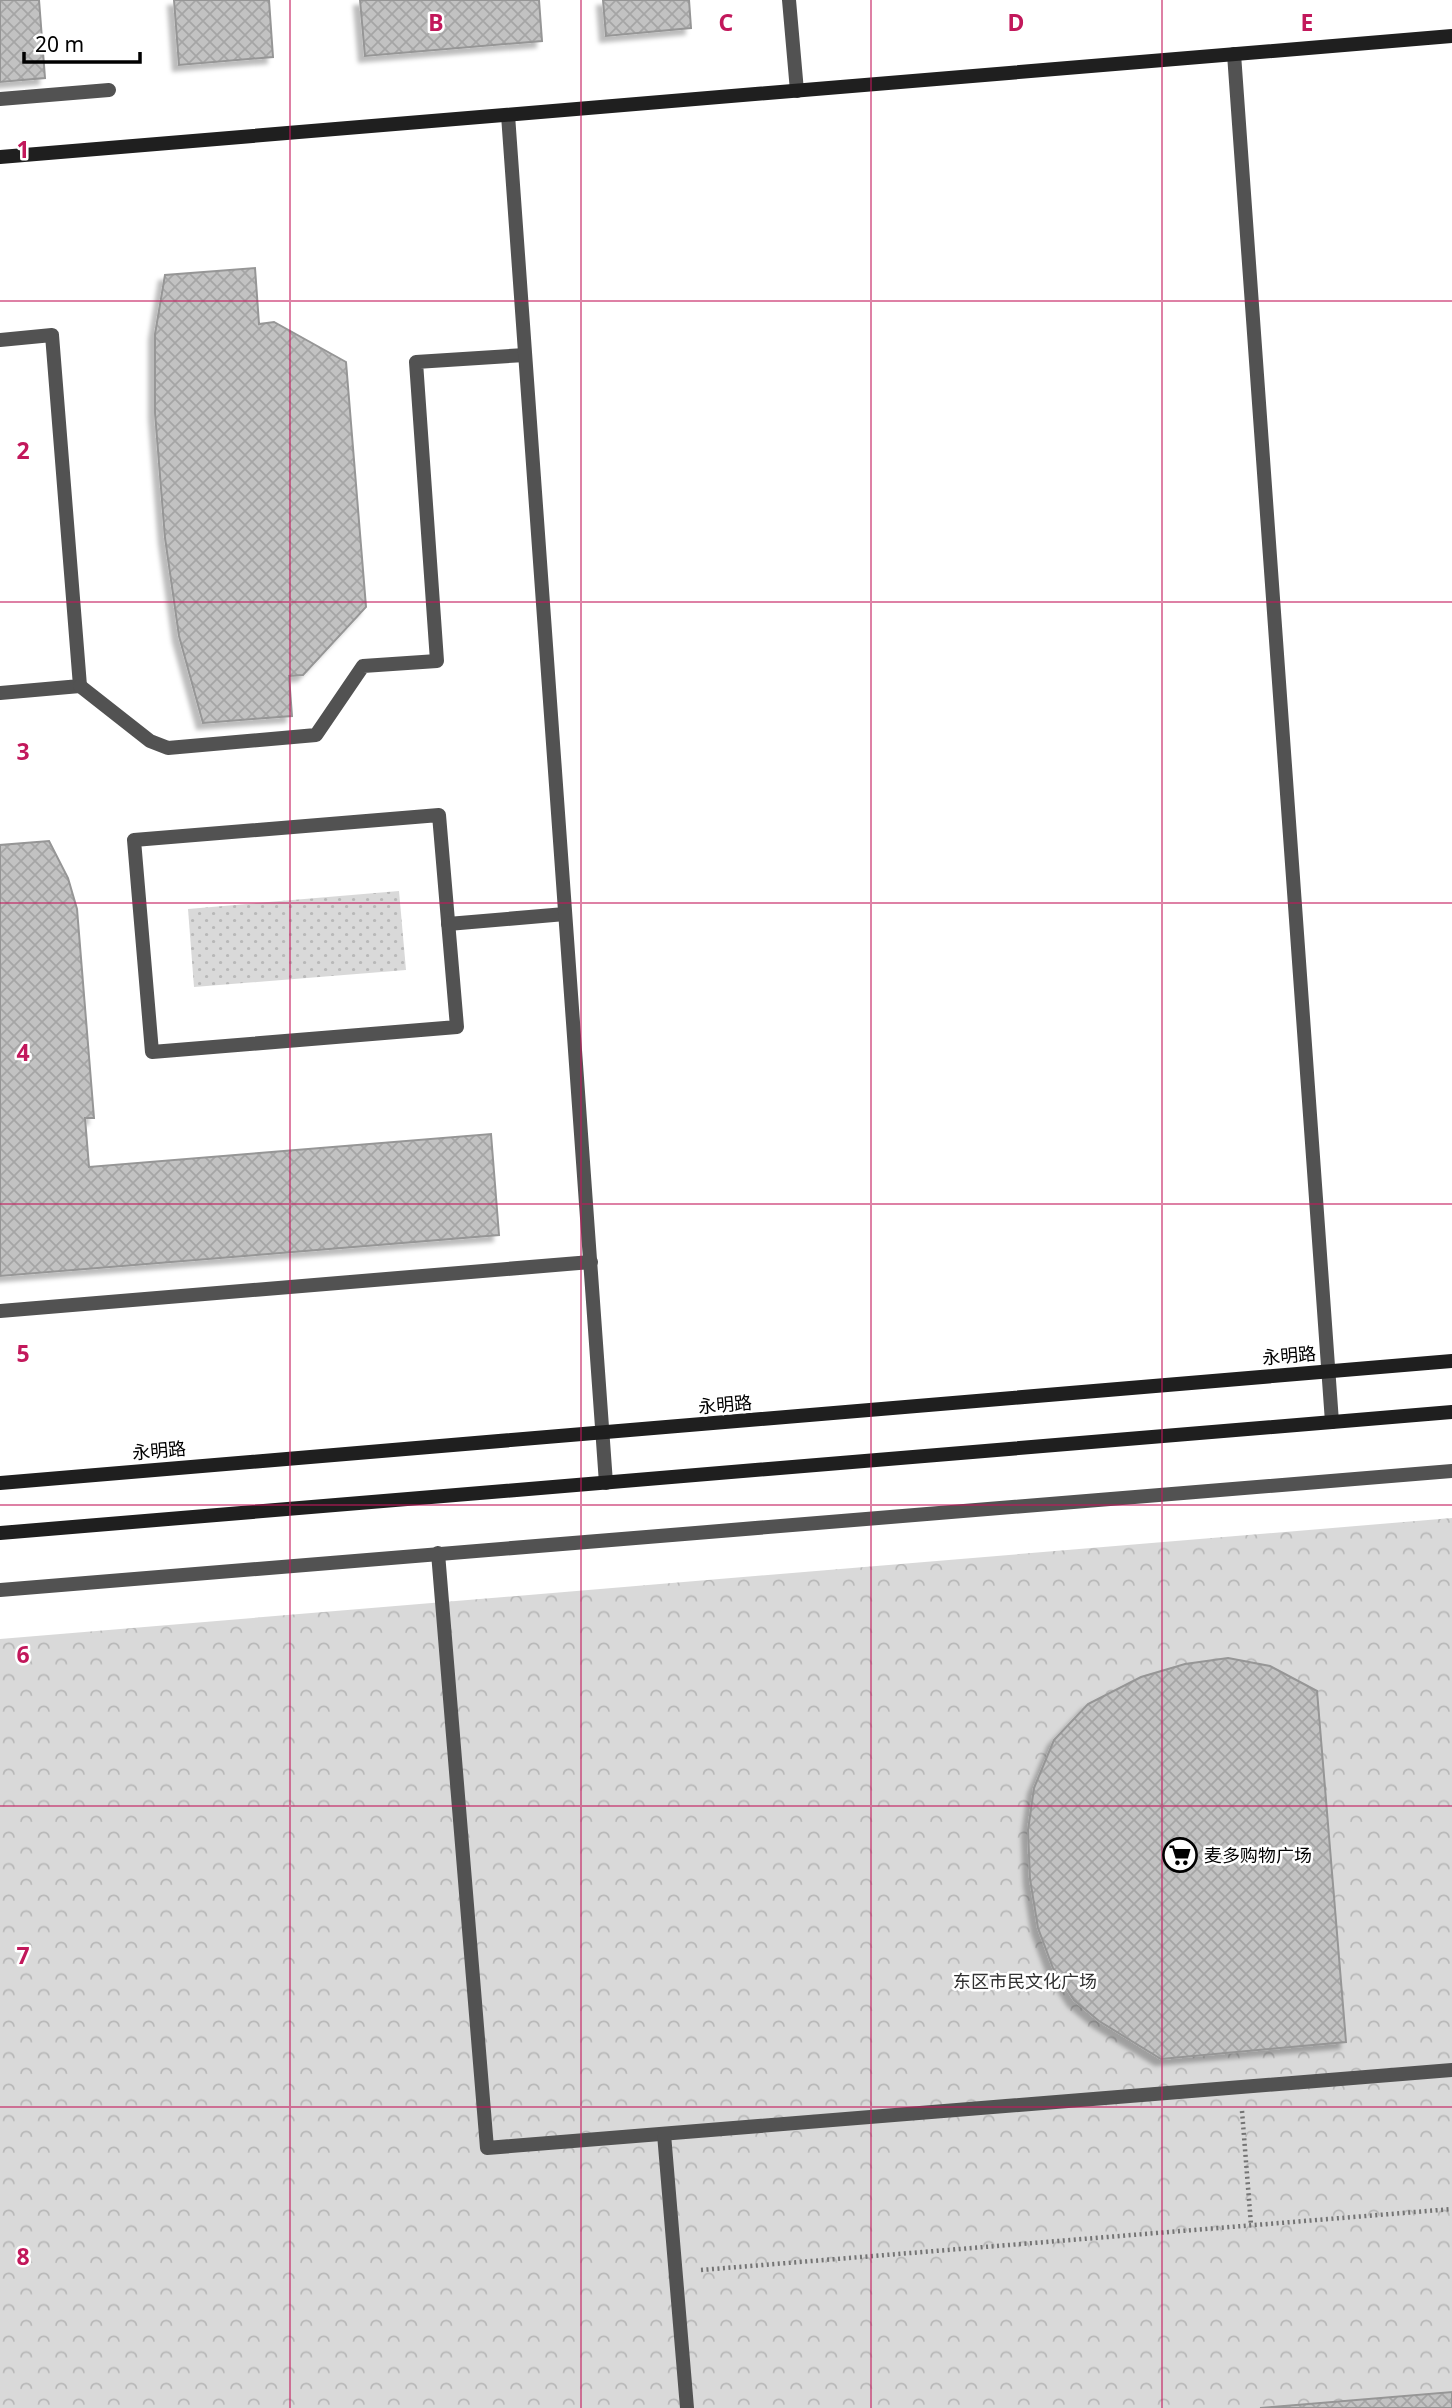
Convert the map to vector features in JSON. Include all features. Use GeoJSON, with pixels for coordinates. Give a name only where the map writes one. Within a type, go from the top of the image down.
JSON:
{"type":"FeatureCollection","features":[{"type":"Feature","properties":{"kind":"street"},"geometry":{"type":"LineString","coordinates":[[789,0],[797,91]]}},
{"type":"Feature","properties":{"kind":"street"},"geometry":{"type":"LineString","coordinates":[[0,157],[1452,36]]}},
{"type":"Feature","properties":{"kind":"street"},"geometry":{"type":"LineString","coordinates":[[1234,54],[1332,1422]]}},
{"type":"Feature","properties":{"kind":"street"},"geometry":{"type":"LineString","coordinates":[[0,99],[109,90]]}},
{"type":"Feature","properties":{"kind":"street"},"geometry":{"type":"LineString","coordinates":[[508,115],[606,1483]]}},
{"type":"Feature","properties":{"kind":"street"},"geometry":{"type":"LineString","coordinates":[[0,340],[52,335],[80,686]]}},
{"type":"Feature","properties":{"kind":"street"},"geometry":{"type":"LineString","coordinates":[[0,693],[80,686],[150,741],[168,748],[316,735],[363,666],[438,661],[416,362],[525,355]]}},
{"type":"Feature","properties":{"kind":"street"},"geometry":{"type":"LineString","coordinates":[[439,815],[448,924],[457,1027],[152,1052],[134,840],[439,815]]}},
{"type":"Feature","properties":{"kind":"street"},"geometry":{"type":"LineString","coordinates":[[448,924],[565,914]]}},
{"type":"Feature","properties":{"kind":"street"},"geometry":{"type":"LineString","coordinates":[[0,1311],[591,1262]]}},
{"type":"Feature","properties":{"kind":"street","name":"永明路"},"geometry":{"type":"LineString","coordinates":[[0,1483],[1452,1361]]}},
{"type":"Feature","properties":{"kind":"street"},"geometry":{"type":"LineString","coordinates":[[0,1533],[1452,1412]]}},
{"type":"Feature","properties":{"kind":"street"},"geometry":{"type":"LineString","coordinates":[[0,1590],[1452,1471]]}},
{"type":"Feature","properties":{"kind":"street"},"geometry":{"type":"LineString","coordinates":[[438,1553],[487,2148],[1452,2070]]}},
{"type":"Feature","properties":{"kind":"street"},"geometry":{"type":"LineString","coordinates":[[664,2134],[687,2408]]}},
{"type":"Feature","properties":{"kind":"path"},"geometry":{"type":"LineString","coordinates":[[1240,2087],[1251,2225]]}},
{"type":"Feature","properties":{"kind":"path"},"geometry":{"type":"LineString","coordinates":[[676,2272],[1452,2209]]}},
{"type":"Feature","properties":{"kind":"green space"},"geometry":{"type":"Polygon","coordinates":[[[399,891],[406,970],[194,987],[188,909],[399,891]]]}},
{"type":"Feature","properties":{"kind":"green space","name":"东区市民文化广场"},"geometry":{"type":"Polygon","coordinates":[[[1452,1518],[1452,2408],[0,2408],[0,1639],[1452,1518]]]}},
{"type":"Feature","properties":{"kind":"building"},"geometry":{"type":"Polygon","coordinates":[[[0,0],[39,0],[45,78],[0,82],[0,0]]]}},
{"type":"Feature","properties":{"kind":"building"},"geometry":{"type":"Polygon","coordinates":[[[174,0],[269,0],[273,57],[179,65],[174,0]]]}},
{"type":"Feature","properties":{"kind":"building"},"geometry":{"type":"Polygon","coordinates":[[[360,0],[539,0],[542,41],[365,56],[360,0]]]}},
{"type":"Feature","properties":{"kind":"building"},"geometry":{"type":"Polygon","coordinates":[[[603,0],[689,0],[691,28],[606,36],[603,0]]]}},
{"type":"Feature","properties":{"kind":"building"},"geometry":{"type":"Polygon","coordinates":[[[255,268],[259,324],[274,322],[346,362],[366,607],[303,675],[289,676],[292,716],[203,723],[179,636],[165,538],[155,413],[155,334],[165,275],[255,268]]]}},
{"type":"Feature","properties":{"kind":"building"},"geometry":{"type":"Polygon","coordinates":[[[49,841],[68,878],[77,909],[94,1118],[85,1118],[89,1167],[491,1134],[499,1235],[0,1276],[0,845],[49,841]]]}},
{"type":"Feature","properties":{"kind":"building","name":"麦多购物广场"},"geometry":{"type":"Polygon","coordinates":[[[1228,1658],[1270,1666],[1317,1691],[1346,2042],[1161,2059],[1099,2021],[1074,2000],[1053,1968],[1038,1928],[1030,1879],[1028,1830],[1034,1788],[1054,1740],[1088,1704],[1141,1677],[1185,1664],[1228,1658]]]}},
{"type":"Feature","properties":{"kind":"building"},"geometry":{"type":"Polygon","coordinates":[[[1452,2392],[1452,2408],[1260,2408],[1452,2392]]]}},
{"type":"Feature","properties":{"kind":"place","name":"麦多购物广场"},"geometry":{"type":"Point","coordinates":[1180,1855]}}]}
